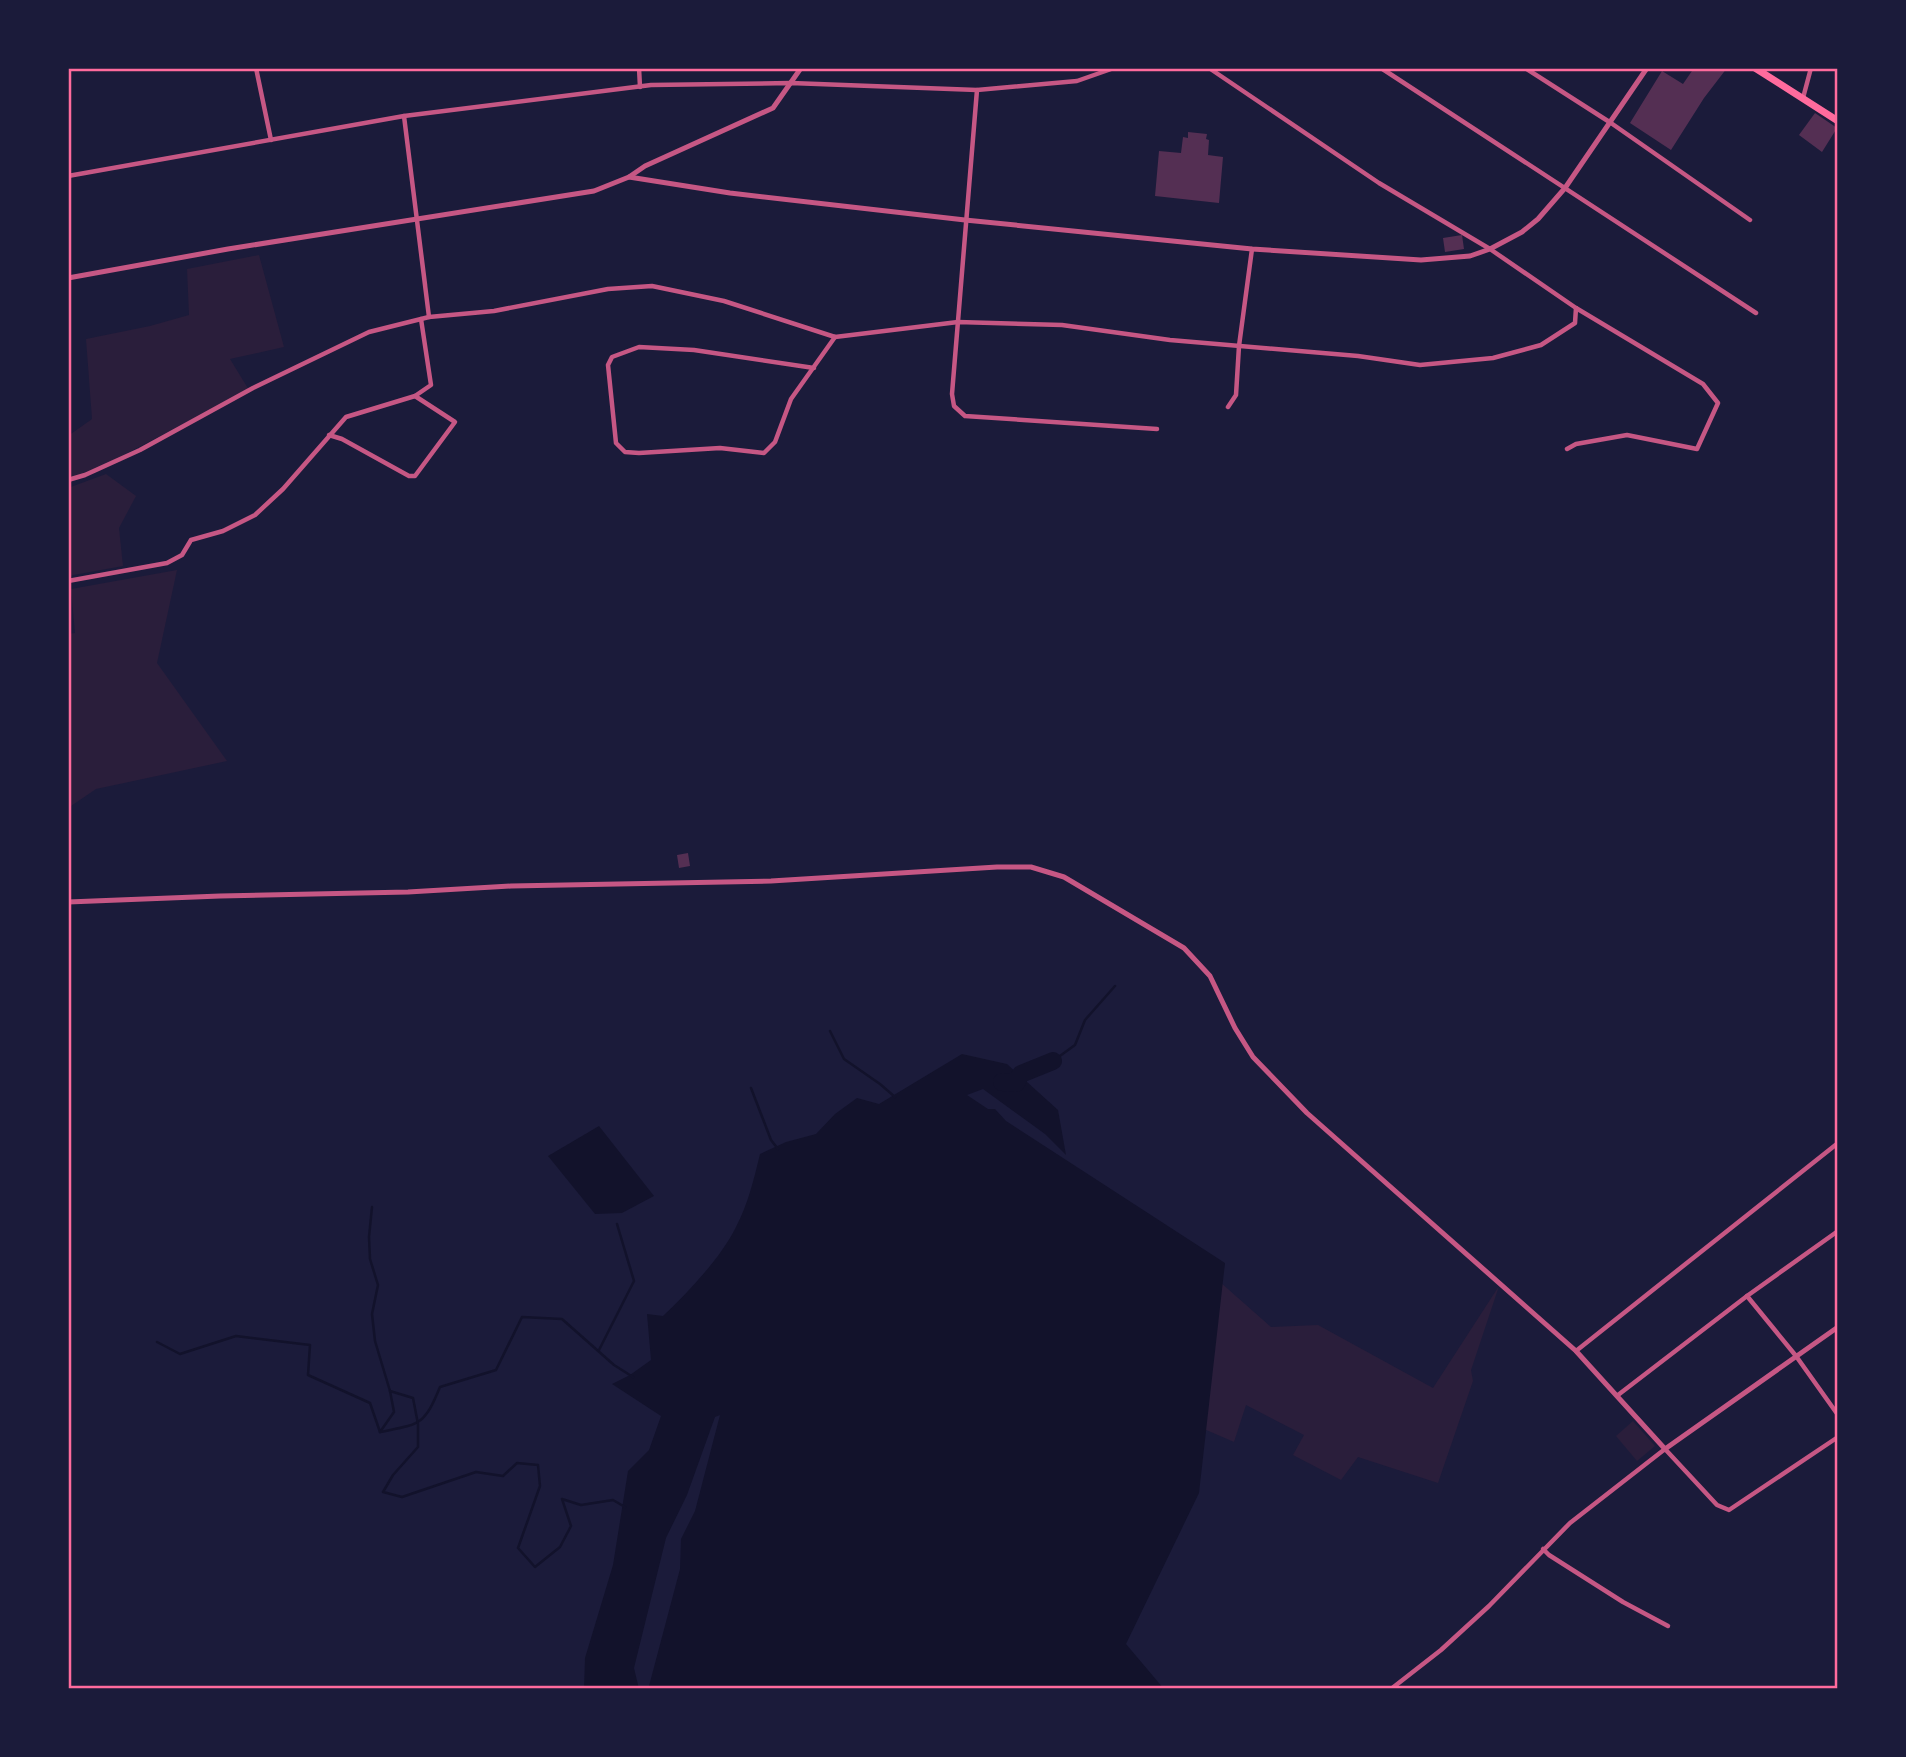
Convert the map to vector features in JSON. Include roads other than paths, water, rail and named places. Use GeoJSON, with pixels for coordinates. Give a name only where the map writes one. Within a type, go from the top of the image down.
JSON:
{"type":"FeatureCollection","features":[{"type":"Feature","properties":{"kind":"main road"},"geometry":{"type":"LineString","coordinates":[[1755,68],[1838,121]]}},
{"type":"Feature","properties":{"kind":"street"},"geometry":{"type":"LineString","coordinates":[[256,68],[271,140]]}},
{"type":"Feature","properties":{"kind":"street"},"geometry":{"type":"LineString","coordinates":[[639,68],[640,87]]}},
{"type":"Feature","properties":{"kind":"street"},"geometry":{"type":"LineString","coordinates":[[68,278],[228,249],[594,191],[773,108],[801,68]]}},
{"type":"Feature","properties":{"kind":"street"},"geometry":{"type":"LineString","coordinates":[[68,176],[404,116],[640,87],[792,83],[977,90],[1077,81],[1114,68]]}},
{"type":"Feature","properties":{"kind":"street"},"geometry":{"type":"LineString","coordinates":[[1209,68],[1379,183],[1490,249],[1576,308],[1703,384],[1718,403],[1697,449],[1627,435],[1576,444],[1567,449]]}},
{"type":"Feature","properties":{"kind":"street"},"geometry":{"type":"LineString","coordinates":[[1381,68],[1756,313]]}},
{"type":"Feature","properties":{"kind":"street"},"geometry":{"type":"LineString","coordinates":[[1525,68],[1611,123],[1750,220]]}},
{"type":"Feature","properties":{"kind":"street"},"geometry":{"type":"LineString","coordinates":[[629,177],[730,194],[1252,248],[1422,260],[1471,256],[1522,232],[1538,219],[1565,188],[1647,68]]}},
{"type":"Feature","properties":{"kind":"street"},"geometry":{"type":"LineString","coordinates":[[1803,98],[1811,68]]}},
{"type":"Feature","properties":{"kind":"street"},"geometry":{"type":"LineString","coordinates":[[977,90],[952,394],[954,406],[965,416],[1157,429]]}},
{"type":"Feature","properties":{"kind":"street"},"geometry":{"type":"LineString","coordinates":[[404,116],[429,317]]}},
{"type":"Feature","properties":{"kind":"street"},"geometry":{"type":"LineString","coordinates":[[1228,407],[1236,395],[1239,346],[1252,248]]}},
{"type":"Feature","properties":{"kind":"street"},"geometry":{"type":"LineString","coordinates":[[68,480],[140,450],[253,387],[369,332],[429,317],[494,311],[608,289],[652,286],[724,301],[835,337],[958,322],[1062,325],[1170,340],[1358,356],[1420,365],[1493,358],[1541,345],[1575,323],[1576,308]]}},
{"type":"Feature","properties":{"kind":"street"},"geometry":{"type":"LineString","coordinates":[[68,582],[167,563],[182,555],[191,540],[242,523],[255,515],[283,489],[346,417],[415,396],[431,385],[421,319]]}},
{"type":"Feature","properties":{"kind":"street"},"geometry":{"type":"LineString","coordinates":[[814,368],[694,350],[639,347],[612,357],[608,365],[615,443],[625,452],[639,453],[720,448],[764,453],[775,442],[791,399],[814,368],[835,337]]}},
{"type":"Feature","properties":{"kind":"street"},"geometry":{"type":"LineString","coordinates":[[329,435],[415,476],[455,422],[415,396]]}},
{"type":"Feature","properties":{"kind":"street"},"geometry":{"type":"LineString","coordinates":[[68,902],[220,895],[408,892],[511,886],[771,881],[997,867],[1031,867],[1042,870],[1064,877],[1184,948],[1210,976],[1235,1028],[1253,1056],[1298,1103],[1576,1351],[1709,1497],[1723,1508],[1729,1510],[1838,1437]]}},
{"type":"Feature","properties":{"kind":"street"},"geometry":{"type":"LineString","coordinates":[[1576,1351],[1838,1143]]}},
{"type":"Feature","properties":{"kind":"street"},"geometry":{"type":"LineString","coordinates":[[1618,1395],[1838,1231]]}},
{"type":"Feature","properties":{"kind":"street"},"geometry":{"type":"LineString","coordinates":[[1748,1296],[1838,1415]]}},
{"type":"Feature","properties":{"kind":"street"},"geometry":{"type":"LineString","coordinates":[[1391,1689],[1474,1620],[1592,1504],[1665,1448],[1838,1327]]}},
{"type":"Feature","properties":{"kind":"street"},"geometry":{"type":"LineString","coordinates":[[1544,1549],[1549,1555],[1623,1602],[1668,1626]]}},
{"type":"Feature","properties":{"kind":"waterway"},"geometry":{"type":"LineString","coordinates":[[1053,1061],[1075,1045],[1085,1020],[1115,986]]}},
{"type":"Feature","properties":{"kind":"waterway"},"geometry":{"type":"LineString","coordinates":[[830,1031],[844,1059],[895,1097]]}},
{"type":"Feature","properties":{"kind":"waterway"},"geometry":{"type":"LineString","coordinates":[[1002,1082],[1016,1083],[1021,1074],[1053,1061]]}},
{"type":"Feature","properties":{"kind":"waterway"},"geometry":{"type":"LineString","coordinates":[[751,1088],[771,1140],[778,1149]]}},
{"type":"Feature","properties":{"kind":"waterway"},"geometry":{"type":"LineString","coordinates":[[372,1207],[370,1259],[378,1285],[372,1314],[375,1341],[394,1412],[380,1432]]}},
{"type":"Feature","properties":{"kind":"waterway"},"geometry":{"type":"LineString","coordinates":[[599,1350],[634,1281],[617,1224]]}},
{"type":"Feature","properties":{"kind":"waterway"},"geometry":{"type":"LineString","coordinates":[[157,1342],[180,1354],[236,1336],[310,1345],[308,1375],[370,1403],[380,1432],[419,1421],[430,1409],[440,1387],[496,1370],[522,1317],[562,1319],[614,1365],[633,1377]]}},
{"type":"Feature","properties":{"kind":"waterway"},"geometry":{"type":"LineString","coordinates":[[390,1391],[413,1398],[418,1424],[418,1447],[393,1475],[383,1492],[402,1497],[476,1472],[503,1476],[517,1463],[538,1465],[540,1486],[518,1548],[535,1567],[560,1547],[571,1526],[562,1499],[581,1505],[613,1500],[625,1507]]}}]}
